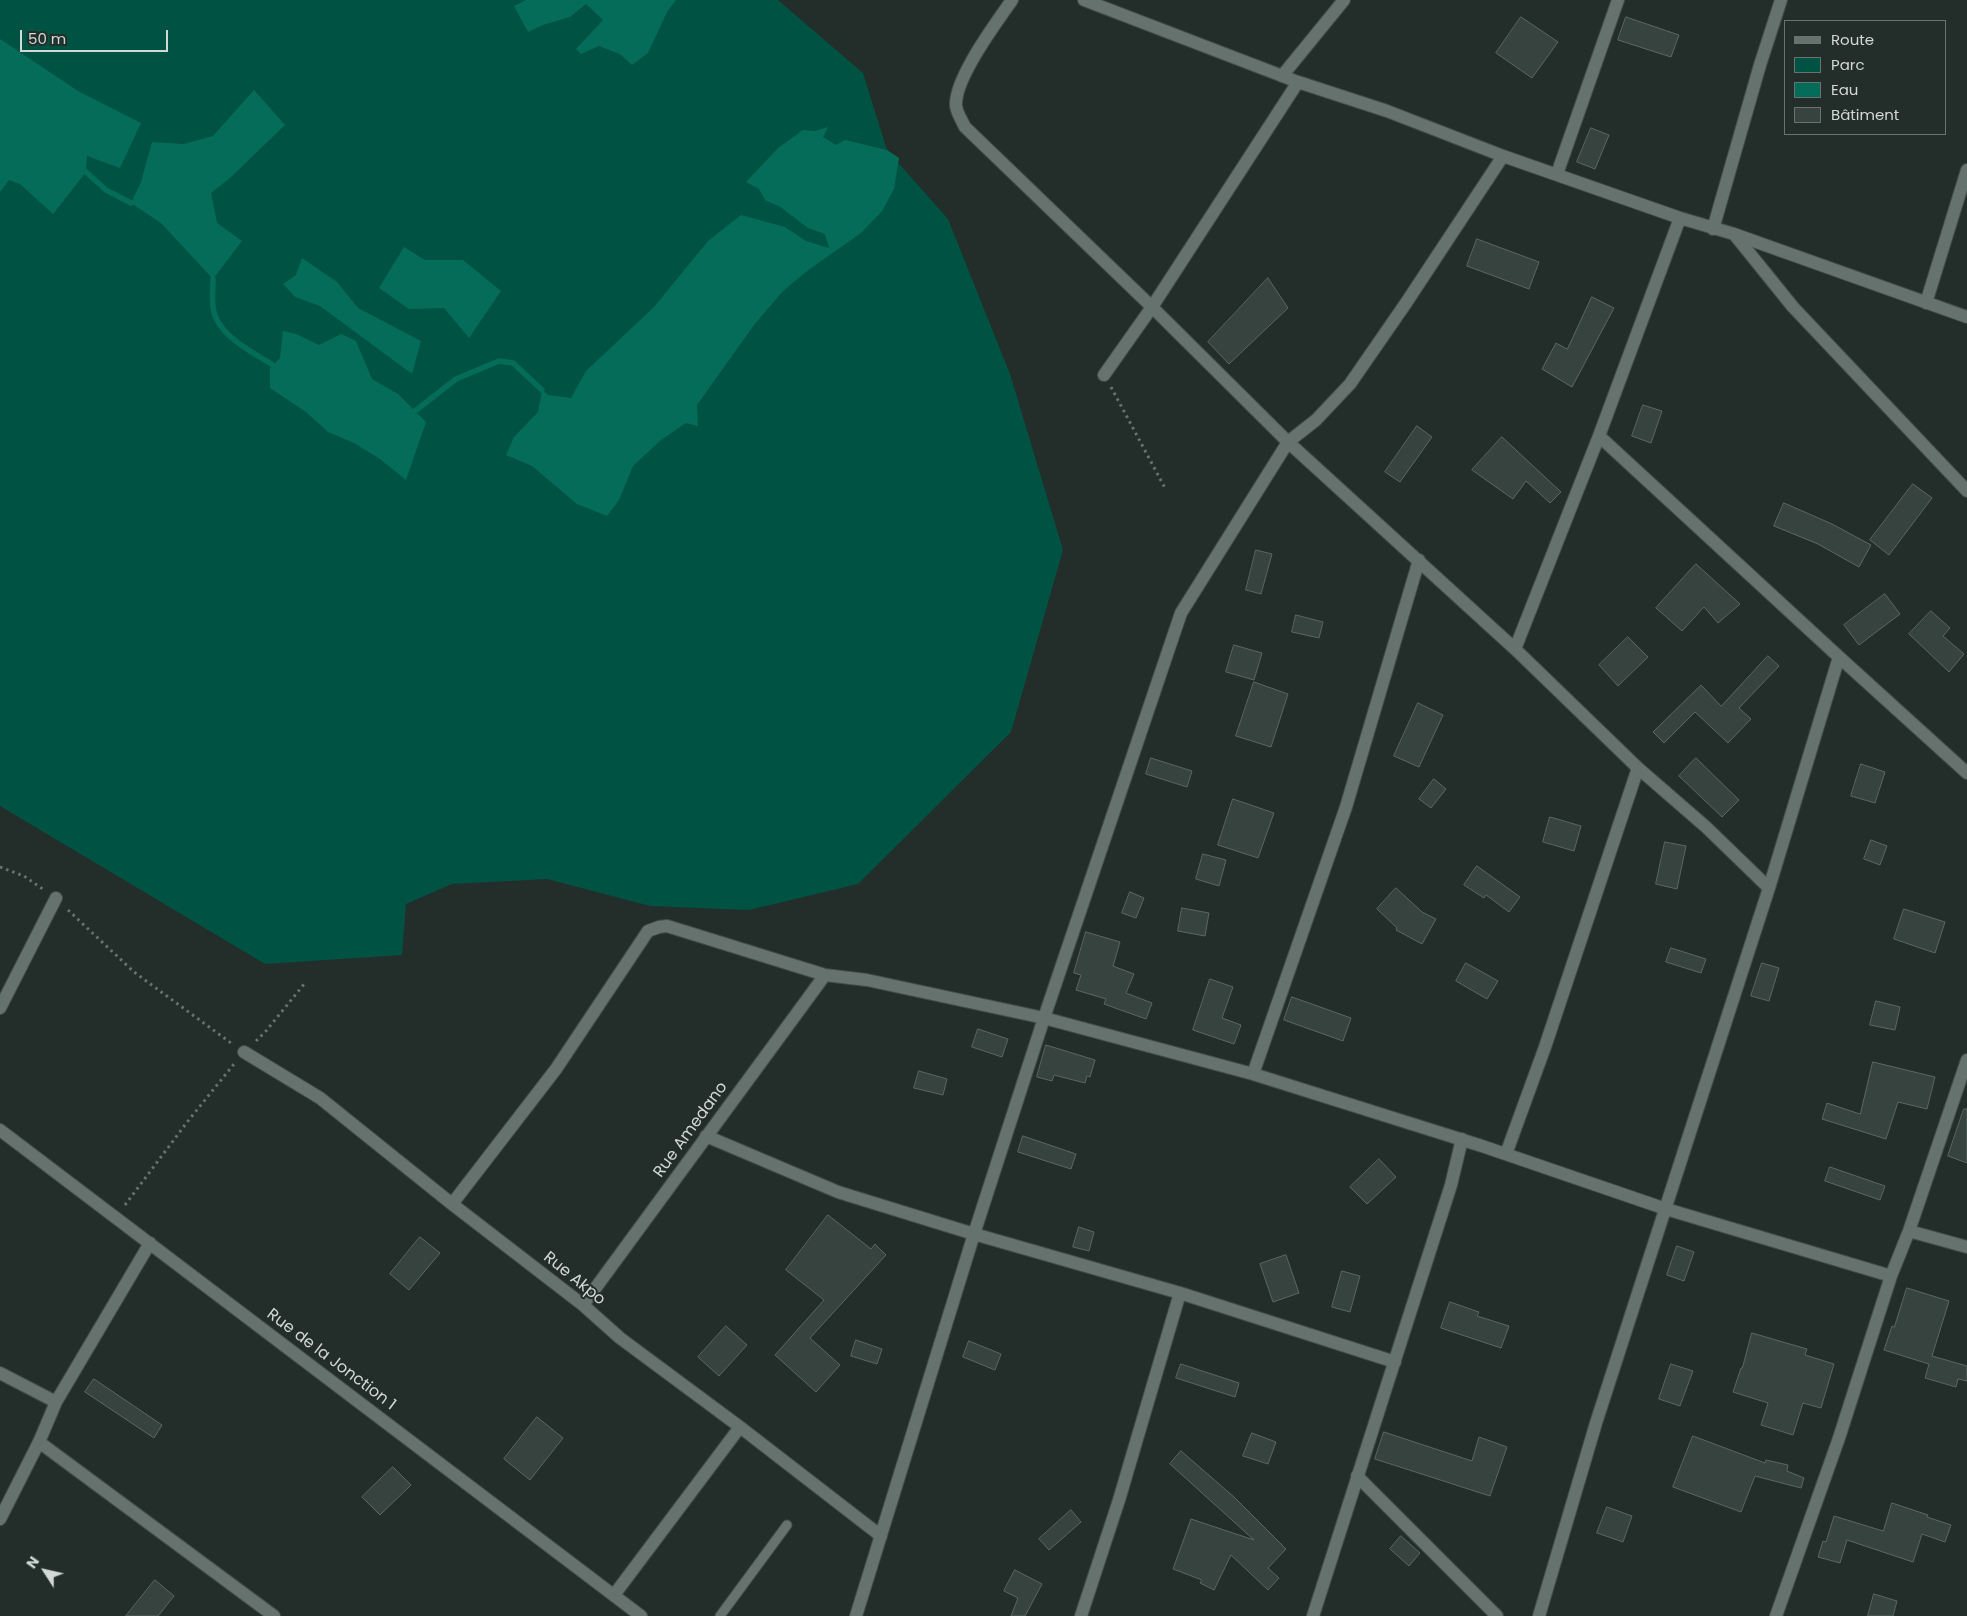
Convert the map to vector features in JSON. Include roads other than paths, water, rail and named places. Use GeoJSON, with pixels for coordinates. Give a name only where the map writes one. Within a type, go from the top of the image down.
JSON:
{"type":"FeatureCollection","features":[{"type":"Feature","properties":{"kind":"street"},"geometry":{"type":"LineString","coordinates":[[1012,0],[964,75],[957,94],[956,107],[965,127],[1152,307],[1288,442],[1419,560],[1515,649],[1638,768],[1706,827],[1770,888]]}},
{"type":"Feature","properties":{"kind":"street"},"geometry":{"type":"LineString","coordinates":[[1084,0],[1298,82],[1388,111],[1503,156],[1680,218],[1734,234],[1967,317]]}},
{"type":"Feature","properties":{"kind":"street"},"geometry":{"type":"LineString","coordinates":[[1282,76],[1344,0]]}},
{"type":"Feature","properties":{"kind":"street"},"geometry":{"type":"LineString","coordinates":[[1557,174],[1618,0]]}},
{"type":"Feature","properties":{"kind":"street"},"geometry":{"type":"LineString","coordinates":[[1713,229],[1760,65],[1781,0]]}},
{"type":"Feature","properties":{"kind":"street"},"geometry":{"type":"LineString","coordinates":[[1104,376],[1152,307],[1298,82]]}},
{"type":"Feature","properties":{"kind":"street"},"geometry":{"type":"LineString","coordinates":[[856,1616],[974,1234],[1044,1018],[1181,613],[1288,442],[1316,420],[1350,384],[1503,156]]}},
{"type":"Feature","properties":{"kind":"street"},"geometry":{"type":"LineString","coordinates":[[1926,303],[1967,170]]}},
{"type":"Feature","properties":{"kind":"street"},"geometry":{"type":"LineString","coordinates":[[1515,649],[1599,436],[1680,218]]}},
{"type":"Feature","properties":{"kind":"street"},"geometry":{"type":"LineString","coordinates":[[1734,234],[1793,307],[1967,491]]}},
{"type":"Feature","properties":{"kind":"street"},"geometry":{"type":"LineString","coordinates":[[1599,436],[1838,657],[1967,772]]}},
{"type":"Feature","properties":{"kind":"street"},"geometry":{"type":"LineString","coordinates":[[1253,1074],[1346,807],[1419,560]]}},
{"type":"Feature","properties":{"kind":"street"},"geometry":{"type":"LineString","coordinates":[[1539,1616],[1596,1423],[1770,888],[1838,657]]}},
{"type":"Feature","properties":{"kind":"street"},"geometry":{"type":"LineString","coordinates":[[1506,1154],[1545,1047],[1638,768]]}},
{"type":"Feature","properties":{"kind":"street"},"geometry":{"type":"LineString","coordinates":[[0,1008],[56,898]]}},
{"type":"Feature","properties":{"kind":"street"},"geometry":{"type":"LineString","coordinates":[[452,1204],[556,1069],[648,931],[667,926],[825,975],[867,980],[1044,1018],[1253,1074],[1506,1154],[1666,1209],[1891,1276]]}},
{"type":"Feature","properties":{"kind":"street","name":"Rue Amedano"},"geometry":{"type":"LineString","coordinates":[[583,1305],[825,975]]}},
{"type":"Feature","properties":{"kind":"street","name":"Rue Akpo"},"geometry":{"type":"LineString","coordinates":[[244,1052],[320,1098],[452,1204],[583,1305],[620,1338],[740,1427],[881,1536]]}},
{"type":"Feature","properties":{"kind":"street"},"geometry":{"type":"LineString","coordinates":[[1776,1616],[1840,1438],[1891,1276],[1909,1231],[1967,1060]]}},
{"type":"Feature","properties":{"kind":"street","name":"Rue de la Jonction 1"},"geometry":{"type":"LineString","coordinates":[[0,1130],[641,1616]]}},
{"type":"Feature","properties":{"kind":"street"},"geometry":{"type":"LineString","coordinates":[[706,1136],[838,1192],[974,1234],[1180,1293],[1395,1362]]}},
{"type":"Feature","properties":{"kind":"street"},"geometry":{"type":"LineString","coordinates":[[1313,1616],[1451,1185],[1462,1140]]}},
{"type":"Feature","properties":{"kind":"street"},"geometry":{"type":"LineString","coordinates":[[1909,1231],[1967,1247]]}},
{"type":"Feature","properties":{"kind":"street"},"geometry":{"type":"LineString","coordinates":[[0,1519],[39,1442],[56,1402],[150,1244]]}},
{"type":"Feature","properties":{"kind":"street"},"geometry":{"type":"LineString","coordinates":[[1081,1616],[1119,1500],[1180,1293]]}},
{"type":"Feature","properties":{"kind":"street"},"geometry":{"type":"LineString","coordinates":[[0,1372],[56,1402]]}},
{"type":"Feature","properties":{"kind":"street"},"geometry":{"type":"LineString","coordinates":[[614,1595],[740,1427]]}},
{"type":"Feature","properties":{"kind":"street"},"geometry":{"type":"LineString","coordinates":[[39,1442],[274,1616]]}},
{"type":"Feature","properties":{"kind":"street"},"geometry":{"type":"LineString","coordinates":[[1357,1476],[1497,1616]]}},
{"type":"Feature","properties":{"kind":"lane"},"geometry":{"type":"LineString","coordinates":[[720,1616],[787,1525]]}},
{"type":"Feature","properties":{"kind":"water"},"geometry":{"type":"Polygon","coordinates":[[[526,0],[676,0],[667,12],[648,53],[632,65],[620,54],[599,46],[581,54],[576,49],[603,20],[586,4],[570,17],[543,25],[528,32],[514,6],[526,0]]]}},
{"type":"Feature","properties":{"kind":"water"},"geometry":{"type":"Polygon","coordinates":[[[0,39],[78,91],[141,123],[120,168],[87,156],[86,172],[53,214],[20,184],[9,180],[0,192],[0,39]]]}},
{"type":"Feature","properties":{"kind":"water"},"geometry":{"type":"Polygon","coordinates":[[[254,90],[285,125],[230,178],[211,193],[217,223],[242,241],[213,279],[161,223],[131,203],[141,182],[152,142],[184,144],[213,136],[254,90]]]}},
{"type":"Feature","properties":{"kind":"water"},"geometry":{"type":"Polygon","coordinates":[[[828,127],[823,137],[836,145],[845,140],[887,150],[899,158],[894,189],[882,211],[861,233],[807,271],[783,291],[754,325],[697,405],[698,426],[686,423],[661,440],[633,466],[619,500],[607,516],[577,504],[532,466],[506,455],[514,437],[538,412],[542,390],[548,395],[571,398],[586,371],[654,307],[708,241],[741,215],[785,227],[806,241],[829,248],[825,234],[808,228],[779,206],[766,201],[759,189],[746,182],[778,148],[803,130],[815,131],[828,127]]]}},
{"type":"Feature","properties":{"kind":"water"},"geometry":{"type":"Polygon","coordinates":[[[404,247],[425,260],[463,260],[501,291],[469,338],[444,308],[409,309],[379,288],[404,247]]]}},
{"type":"Feature","properties":{"kind":"water"},"geometry":{"type":"Polygon","coordinates":[[[302,258],[337,282],[358,308],[421,341],[412,374],[320,306],[295,297],[283,284],[296,275],[302,258]]]}},
{"type":"Feature","properties":{"kind":"water"},"geometry":{"type":"Polygon","coordinates":[[[283,331],[296,334],[319,345],[341,334],[356,341],[372,379],[398,394],[426,422],[406,480],[380,459],[354,443],[328,432],[306,412],[270,388],[270,368],[280,358],[283,331]]]}},
{"type":"Feature","properties":{"kind":"waterway"},"geometry":{"type":"LineString","coordinates":[[86,172],[106,190],[131,203]]}},
{"type":"Feature","properties":{"kind":"waterway"},"geometry":{"type":"LineString","coordinates":[[213,279],[213,307],[221,326],[236,342],[273,365]]}},
{"type":"Feature","properties":{"kind":"waterway"},"geometry":{"type":"LineString","coordinates":[[415,411],[456,379],[499,361],[513,363],[542,390]]}}]}
